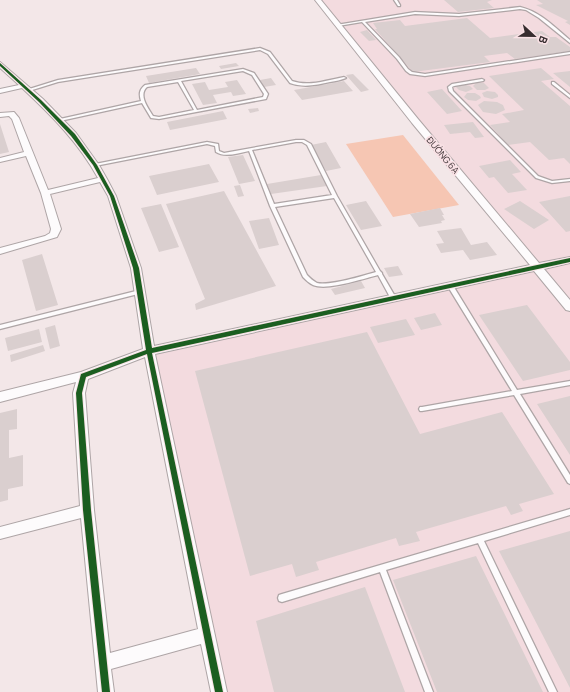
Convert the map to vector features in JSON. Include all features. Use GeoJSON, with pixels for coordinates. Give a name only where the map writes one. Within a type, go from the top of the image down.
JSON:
{"type":"FeatureCollection","features":[{"type":"Feature","properties":{"kind":"street","name":"ĐƯỜNG 6A"},"geometry":{"type":"LineString","coordinates":[[318,0],[415,122],[570,307]]}},
{"type":"Feature","properties":{"kind":"street"},"geometry":{"type":"LineString","coordinates":[[0,64],[60,120],[95,164],[104,178],[112,196],[136,268],[149,352],[219,692]]}},
{"type":"Feature","properties":{"kind":"street"},"geometry":{"type":"LineString","coordinates":[[0,91],[26,88]]}},
{"type":"Feature","properties":{"kind":"street"},"geometry":{"type":"LineString","coordinates":[[0,115],[11,114],[15,118],[45,193],[56,229],[54,235],[48,238],[0,251]]}},
{"type":"Feature","properties":{"kind":"street"},"geometry":{"type":"LineString","coordinates":[[0,160],[29,153]]}},
{"type":"Feature","properties":{"kind":"street"},"geometry":{"type":"LineString","coordinates":[[45,193],[104,178]]}},
{"type":"Feature","properties":{"kind":"street"},"geometry":{"type":"LineString","coordinates":[[0,397],[83,376],[149,352],[570,260]]}},
{"type":"Feature","properties":{"kind":"street"},"geometry":{"type":"LineString","coordinates":[[83,376],[79,394],[87,510],[106,692]]}},
{"type":"Feature","properties":{"kind":"street"},"geometry":{"type":"LineString","coordinates":[[0,533],[87,510]]}},
{"type":"Feature","properties":{"kind":"street"},"geometry":{"type":"LineString","coordinates":[[103,663],[208,634]]}},
{"type":"Feature","properties":{"kind":"lane"},"geometry":{"type":"LineString","coordinates":[[395,0],[399,5]]}},
{"type":"Feature","properties":{"kind":"lane"},"geometry":{"type":"LineString","coordinates":[[338,25],[419,13],[459,15],[520,8],[527,9],[536,14],[570,42]]}},
{"type":"Feature","properties":{"kind":"lane"},"geometry":{"type":"LineString","coordinates":[[363,21],[398,58],[407,70],[417,74],[425,75],[570,53]]}},
{"type":"Feature","properties":{"kind":"lane"},"geometry":{"type":"LineString","coordinates":[[26,88],[58,81],[260,49],[269,52],[290,82],[295,84],[302,85],[344,78]]}},
{"type":"Feature","properties":{"kind":"lane"},"geometry":{"type":"LineString","coordinates":[[236,71],[248,71],[254,74],[266,94],[265,98],[261,99],[155,118],[152,117],[143,102],[140,92],[146,86],[236,71]]}},
{"type":"Feature","properties":{"kind":"lane"},"geometry":{"type":"LineString","coordinates":[[482,80],[453,85],[450,87],[451,91],[537,178],[552,182],[570,180]]}},
{"type":"Feature","properties":{"kind":"lane"},"geometry":{"type":"LineString","coordinates":[[179,81],[196,111]]}},
{"type":"Feature","properties":{"kind":"lane"},"geometry":{"type":"LineString","coordinates":[[552,83],[570,97]]}},
{"type":"Feature","properties":{"kind":"lane"},"geometry":{"type":"LineString","coordinates":[[60,120],[143,102]]}},
{"type":"Feature","properties":{"kind":"lane"},"geometry":{"type":"LineString","coordinates":[[95,164],[207,143],[217,145],[220,154],[303,141],[309,144],[335,196],[393,298]]}},
{"type":"Feature","properties":{"kind":"lane"},"geometry":{"type":"LineString","coordinates":[[250,149],[272,206],[296,257],[310,281],[317,284],[327,285],[380,273]]}},
{"type":"Feature","properties":{"kind":"lane"},"geometry":{"type":"LineString","coordinates":[[272,206],[335,196]]}},
{"type":"Feature","properties":{"kind":"lane"},"geometry":{"type":"LineString","coordinates":[[450,285],[514,392],[570,481]]}},
{"type":"Feature","properties":{"kind":"lane"},"geometry":{"type":"LineString","coordinates":[[0,327],[140,292]]}},
{"type":"Feature","properties":{"kind":"lane"},"geometry":{"type":"LineString","coordinates":[[422,410],[570,383]]}},
{"type":"Feature","properties":{"kind":"lane"},"geometry":{"type":"LineString","coordinates":[[282,598],[570,512]]}},
{"type":"Feature","properties":{"kind":"lane"},"geometry":{"type":"LineString","coordinates":[[480,539],[553,692]]}},
{"type":"Feature","properties":{"kind":"lane"},"geometry":{"type":"LineString","coordinates":[[382,568],[429,692]]}},
{"type":"Feature","properties":{"kind":"shaded area"},"geometry":{"type":"Polygon","coordinates":[[[320,0],[570,0],[570,692],[227,692],[155,354],[535,270],[421,124],[320,0]]]}},
{"type":"Feature","properties":{"kind":"shaded area"},"geometry":{"type":"Polygon","coordinates":[[[403,135],[459,205],[393,217],[346,144],[403,135]]]}},
{"type":"Feature","properties":{"kind":"building"},"geometry":{"type":"Polygon","coordinates":[[[444,0],[492,0],[487,2],[494,8],[458,12],[444,0]]]}},
{"type":"Feature","properties":{"kind":"building"},"geometry":{"type":"Polygon","coordinates":[[[537,0],[570,0],[570,25],[565,22],[568,21],[536,5],[543,4],[537,0]]]}},
{"type":"Feature","properties":{"kind":"building"},"geometry":{"type":"Polygon","coordinates":[[[467,18],[490,38],[542,31],[550,37],[556,37],[570,47],[570,51],[515,59],[507,53],[484,56],[490,62],[413,72],[375,29],[377,29],[373,23],[400,20],[405,26],[467,18]]]}},
{"type":"Feature","properties":{"kind":"building"},"geometry":{"type":"Polygon","coordinates":[[[367,30],[376,40],[369,41],[360,32],[367,30]]]}},
{"type":"Feature","properties":{"kind":"building"},"geometry":{"type":"Polygon","coordinates":[[[236,63],[239,66],[221,69],[219,66],[236,63]]]}},
{"type":"Feature","properties":{"kind":"building"},"geometry":{"type":"Polygon","coordinates":[[[196,68],[200,74],[149,83],[146,76],[196,68]]]}},
{"type":"Feature","properties":{"kind":"building"},"geometry":{"type":"Polygon","coordinates":[[[541,68],[554,79],[541,81],[570,106],[570,164],[564,158],[549,160],[530,142],[508,145],[490,125],[510,122],[502,114],[524,110],[489,76],[541,68]]]}},
{"type":"Feature","properties":{"kind":"building"},"geometry":{"type":"Polygon","coordinates":[[[570,71],[570,87],[553,73],[570,71]]]}},
{"type":"Feature","properties":{"kind":"building"},"geometry":{"type":"Polygon","coordinates":[[[353,74],[369,90],[361,92],[346,75],[353,74]]]}},
{"type":"Feature","properties":{"kind":"building"},"geometry":{"type":"Polygon","coordinates":[[[271,78],[276,85],[264,87],[260,80],[271,78]]]}},
{"type":"Feature","properties":{"kind":"building"},"geometry":{"type":"Polygon","coordinates":[[[237,80],[246,94],[233,96],[231,92],[213,95],[217,103],[203,105],[192,84],[205,82],[209,90],[228,87],[225,82],[237,80]]]}},
{"type":"Feature","properties":{"kind":"building"},"geometry":{"type":"Polygon","coordinates":[[[344,81],[353,91],[302,100],[294,90],[344,81]]]}},
{"type":"Feature","properties":{"kind":"building"},"geometry":{"type":"Polygon","coordinates":[[[476,83],[484,83],[489,88],[485,90],[477,90],[473,86],[476,83]]]}},
{"type":"Feature","properties":{"kind":"building"},"geometry":{"type":"Polygon","coordinates":[[[462,84],[470,86],[473,89],[466,92],[459,90],[456,87],[462,84]]]}},
{"type":"Feature","properties":{"kind":"building"},"geometry":{"type":"Polygon","coordinates":[[[442,89],[462,111],[447,114],[427,92],[442,89]]]}},
{"type":"Feature","properties":{"kind":"building"},"geometry":{"type":"Polygon","coordinates":[[[487,91],[495,92],[498,97],[492,99],[484,97],[482,93],[487,91]]]}},
{"type":"Feature","properties":{"kind":"building"},"geometry":{"type":"Polygon","coordinates":[[[467,93],[475,93],[481,98],[476,101],[468,100],[464,97],[467,93]]]}},
{"type":"Feature","properties":{"kind":"building"},"geometry":{"type":"Polygon","coordinates":[[[484,101],[497,102],[503,105],[505,110],[496,114],[483,112],[478,105],[484,101]]]}},
{"type":"Feature","properties":{"kind":"building"},"geometry":{"type":"Polygon","coordinates":[[[258,108],[259,111],[250,113],[248,109],[258,108]]]}},
{"type":"Feature","properties":{"kind":"building"},"geometry":{"type":"Polygon","coordinates":[[[223,111],[227,119],[170,130],[167,122],[223,111]]]}},
{"type":"Feature","properties":{"kind":"building"},"geometry":{"type":"Polygon","coordinates":[[[473,122],[484,137],[475,138],[470,132],[450,134],[444,125],[473,122]]]}},
{"type":"Feature","properties":{"kind":"building"},"geometry":{"type":"Polygon","coordinates":[[[0,124],[9,152],[0,154],[0,124]]]}},
{"type":"Feature","properties":{"kind":"building"},"geometry":{"type":"Polygon","coordinates":[[[326,142],[341,168],[326,171],[311,145],[326,142]]]}},
{"type":"Feature","properties":{"kind":"building"},"geometry":{"type":"Polygon","coordinates":[[[243,155],[255,181],[239,184],[228,157],[243,155]]]}},
{"type":"Feature","properties":{"kind":"building"},"geometry":{"type":"Polygon","coordinates":[[[510,160],[521,172],[512,174],[527,190],[508,193],[494,177],[489,178],[479,166],[510,160]]]}},
{"type":"Feature","properties":{"kind":"building"},"geometry":{"type":"Polygon","coordinates":[[[209,164],[219,182],[157,195],[149,176],[209,164]]]}},
{"type":"Feature","properties":{"kind":"building"},"geometry":{"type":"Polygon","coordinates":[[[321,175],[327,186],[271,194],[267,184],[321,175]]]}},
{"type":"Feature","properties":{"kind":"building"},"geometry":{"type":"Polygon","coordinates":[[[240,185],[244,196],[238,197],[234,186],[240,185]]]}},
{"type":"Feature","properties":{"kind":"building"},"geometry":{"type":"Polygon","coordinates":[[[224,191],[276,286],[196,310],[195,304],[205,299],[166,204],[224,191]]]}},
{"type":"Feature","properties":{"kind":"building"},"geometry":{"type":"Polygon","coordinates":[[[570,196],[570,231],[566,232],[539,202],[570,196]]]}},
{"type":"Feature","properties":{"kind":"building"},"geometry":{"type":"Polygon","coordinates":[[[366,201],[382,226],[361,230],[346,205],[366,201]]]}},
{"type":"Feature","properties":{"kind":"building"},"geometry":{"type":"Polygon","coordinates":[[[520,201],[549,220],[534,229],[504,209],[520,201]]]}},
{"type":"Feature","properties":{"kind":"building"},"geometry":{"type":"Polygon","coordinates":[[[161,204],[179,247],[159,252],[141,208],[161,204]]]}},
{"type":"Feature","properties":{"kind":"building"},"geometry":{"type":"Polygon","coordinates":[[[440,208],[445,220],[441,221],[442,223],[419,227],[410,214],[440,208]]]}},
{"type":"Feature","properties":{"kind":"building"},"geometry":{"type":"Polygon","coordinates":[[[269,218],[279,245],[259,249],[249,221],[269,218]]]}},
{"type":"Feature","properties":{"kind":"building"},"geometry":{"type":"Polygon","coordinates":[[[461,228],[471,245],[487,242],[497,255],[470,260],[463,250],[441,253],[436,244],[444,243],[437,231],[461,228]]]}},
{"type":"Feature","properties":{"kind":"building"},"geometry":{"type":"Polygon","coordinates":[[[42,254],[58,305],[36,311],[22,260],[42,254]]]}},
{"type":"Feature","properties":{"kind":"building"},"geometry":{"type":"Polygon","coordinates":[[[398,266],[403,275],[389,277],[384,268],[398,266]]]}},
{"type":"Feature","properties":{"kind":"building"},"geometry":{"type":"Polygon","coordinates":[[[361,281],[365,288],[335,295],[331,289],[361,281]]]}},
{"type":"Feature","properties":{"kind":"building"},"geometry":{"type":"Polygon","coordinates":[[[527,305],[570,362],[570,370],[523,381],[479,315],[527,305]]]}},
{"type":"Feature","properties":{"kind":"building"},"geometry":{"type":"Polygon","coordinates":[[[435,313],[442,325],[421,330],[414,318],[435,313]]]}},
{"type":"Feature","properties":{"kind":"building"},"geometry":{"type":"Polygon","coordinates":[[[406,319],[415,335],[378,343],[370,327],[406,319]]]}},
{"type":"Feature","properties":{"kind":"building"},"geometry":{"type":"Polygon","coordinates":[[[55,325],[60,346],[50,349],[45,328],[55,325]]]}},
{"type":"Feature","properties":{"kind":"building"},"geometry":{"type":"Polygon","coordinates":[[[39,329],[42,342],[8,351],[5,338],[39,329]]]}},
{"type":"Feature","properties":{"kind":"building"},"geometry":{"type":"Polygon","coordinates":[[[367,332],[420,434],[502,412],[554,494],[519,504],[523,511],[511,515],[506,506],[416,532],[420,541],[399,546],[396,538],[316,562],[319,570],[296,577],[292,564],[250,576],[195,371],[367,332]]]}},
{"type":"Feature","properties":{"kind":"building"},"geometry":{"type":"Polygon","coordinates":[[[43,345],[45,351],[11,362],[10,355],[43,345]]]}},
{"type":"Feature","properties":{"kind":"building"},"geometry":{"type":"Polygon","coordinates":[[[570,396],[570,455],[537,404],[570,396]]]}},
{"type":"Feature","properties":{"kind":"building"},"geometry":{"type":"Polygon","coordinates":[[[17,409],[17,429],[9,430],[9,458],[23,455],[23,486],[8,489],[8,500],[0,502],[0,413],[17,409]]]}},
{"type":"Feature","properties":{"kind":"building"},"geometry":{"type":"Polygon","coordinates":[[[570,531],[570,688],[499,551],[570,531]]]}},
{"type":"Feature","properties":{"kind":"building"},"geometry":{"type":"Polygon","coordinates":[[[476,556],[543,692],[437,692],[393,580],[476,556]]]}},
{"type":"Feature","properties":{"kind":"building"},"geometry":{"type":"Polygon","coordinates":[[[365,587],[405,692],[274,692],[256,621],[365,587]]]}},
{"type":"Feature","properties":{"kind":"cycle path"},"geometry":{"type":"LineString","coordinates":[[0,64],[40,101],[73,135],[95,165],[112,196],[136,268],[149,351],[219,692]]}},
{"type":"Feature","properties":{"kind":"cycle path"},"geometry":{"type":"LineString","coordinates":[[106,692],[87,510],[79,393],[83,376],[149,351],[570,260]]}}]}
